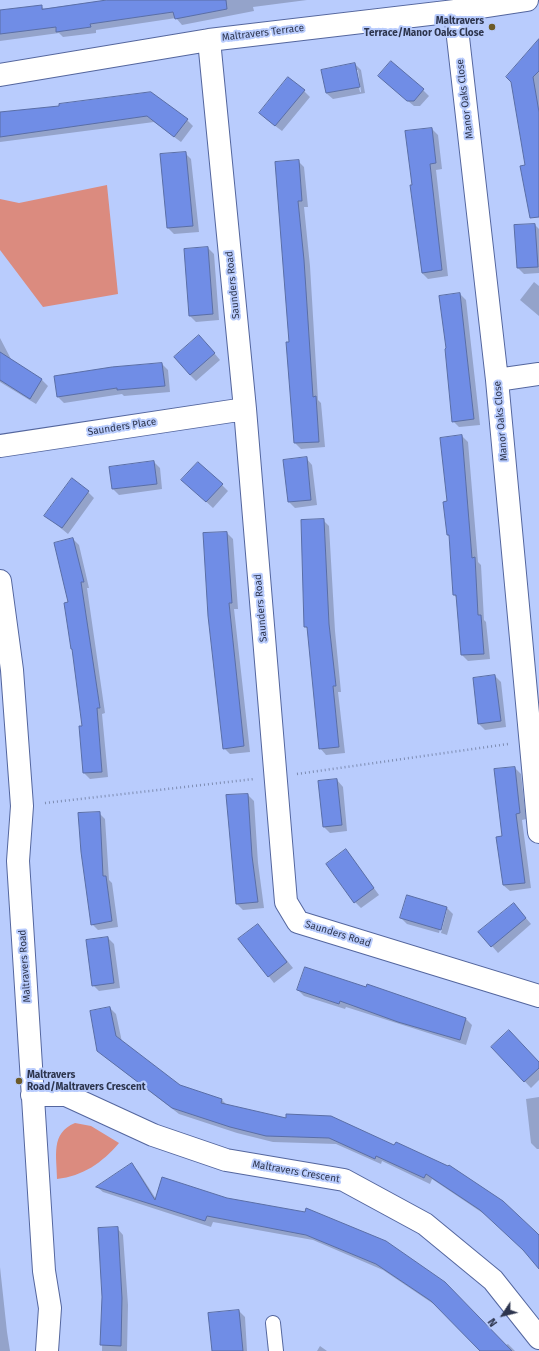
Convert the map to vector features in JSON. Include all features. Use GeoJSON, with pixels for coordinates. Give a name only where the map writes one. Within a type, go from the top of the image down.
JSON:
{"type":"FeatureCollection","features":[{"type":"Feature","properties":{"kind":"street","name":"Maltravers Terrace"},"geometry":{"type":"LineString","coordinates":[[0,75],[209,40],[455,11],[526,0]]}},
{"type":"Feature","properties":{"kind":"street","name":"Manor Oaks Close"},"geometry":{"type":"LineString","coordinates":[[455,11],[497,380],[539,832]]}},
{"type":"Feature","properties":{"kind":"street","name":"Saunders Road"},"geometry":{"type":"LineString","coordinates":[[209,40],[245,409],[286,902],[298,922],[539,996]]}},
{"type":"Feature","properties":{"kind":"street"},"geometry":{"type":"LineString","coordinates":[[497,380],[539,374]]}},
{"type":"Feature","properties":{"kind":"street","name":"Saunders Place"},"geometry":{"type":"LineString","coordinates":[[0,446],[245,409]]}},
{"type":"Feature","properties":{"kind":"street","name":"Maltravers Road"},"geometry":{"type":"LineString","coordinates":[[0,581],[12,670],[22,806],[9,862],[32,1095],[44,1271],[50,1308],[47,1351]]}},
{"type":"Feature","properties":{"kind":"street","name":"Maltravers Crescent"},"geometry":{"type":"LineString","coordinates":[[32,1095],[66,1095],[153,1135],[226,1160],[344,1180],[425,1224],[493,1280],[539,1338]]}},
{"type":"Feature","properties":{"kind":"lane"},"geometry":{"type":"LineString","coordinates":[[273,1323],[276,1351]]}},
{"type":"Feature","properties":{"kind":"shaded area"},"geometry":{"type":"Polygon","coordinates":[[[107,185],[118,294],[43,307],[0,250],[0,199],[19,203],[107,185]]]}},
{"type":"Feature","properties":{"kind":"shaded area"},"geometry":{"type":"Polygon","coordinates":[[[75,1123],[91,1126],[119,1143],[106,1157],[84,1172],[57,1179],[56,1154],[58,1139],[67,1127],[75,1123]]]}},
{"type":"Feature","properties":{"kind":"building"},"geometry":{"type":"Polygon","coordinates":[[[107,0],[226,0],[227,9],[175,19],[173,12],[90,24],[91,27],[56,32],[56,27],[0,34],[0,10],[42,5],[42,9],[107,0]]]}},
{"type":"Feature","properties":{"kind":"building"},"geometry":{"type":"Polygon","coordinates":[[[539,39],[539,71],[533,77],[539,112],[539,217],[530,218],[520,166],[525,165],[511,82],[506,77],[539,39]]]}},
{"type":"Feature","properties":{"kind":"building"},"geometry":{"type":"Polygon","coordinates":[[[391,61],[424,89],[414,101],[407,101],[378,76],[391,61]]]}},
{"type":"Feature","properties":{"kind":"building"},"geometry":{"type":"Polygon","coordinates":[[[355,63],[360,87],[326,93],[321,70],[355,63]]]}},
{"type":"Feature","properties":{"kind":"building"},"geometry":{"type":"Polygon","coordinates":[[[288,77],[305,90],[275,126],[259,113],[288,77]]]}},
{"type":"Feature","properties":{"kind":"building"},"geometry":{"type":"Polygon","coordinates":[[[151,92],[188,119],[174,137],[147,116],[0,137],[0,112],[59,106],[59,104],[151,92]]]}},
{"type":"Feature","properties":{"kind":"building"},"geometry":{"type":"Polygon","coordinates":[[[432,128],[436,163],[430,164],[442,270],[422,273],[410,185],[412,185],[405,131],[432,128]]]}},
{"type":"Feature","properties":{"kind":"building"},"geometry":{"type":"Polygon","coordinates":[[[186,152],[193,226],[167,228],[160,154],[186,152]]]}},
{"type":"Feature","properties":{"kind":"building"},"geometry":{"type":"Polygon","coordinates":[[[299,160],[302,201],[298,201],[304,260],[313,397],[316,396],[319,442],[294,443],[286,342],[289,342],[275,162],[299,160]]]}},
{"type":"Feature","properties":{"kind":"building"},"geometry":{"type":"Polygon","coordinates":[[[535,224],[538,267],[517,268],[514,225],[535,224]]]}},
{"type":"Feature","properties":{"kind":"building"},"geometry":{"type":"Polygon","coordinates":[[[208,247],[213,314],[189,316],[184,249],[208,247]]]}},
{"type":"Feature","properties":{"kind":"building"},"geometry":{"type":"Polygon","coordinates":[[[460,293],[474,419],[452,422],[446,348],[439,296],[460,293]]]}},
{"type":"Feature","properties":{"kind":"building"},"geometry":{"type":"Polygon","coordinates":[[[199,335],[215,353],[190,375],[174,357],[199,335]]]}},
{"type":"Feature","properties":{"kind":"building"},"geometry":{"type":"Polygon","coordinates":[[[0,352],[42,379],[30,399],[0,380],[0,352]]]}},
{"type":"Feature","properties":{"kind":"building"},"geometry":{"type":"Polygon","coordinates":[[[162,363],[165,386],[117,390],[117,388],[57,397],[54,376],[112,367],[162,363]]]}},
{"type":"Feature","properties":{"kind":"building"},"geometry":{"type":"Polygon","coordinates":[[[462,435],[472,558],[475,557],[478,615],[481,615],[484,654],[461,655],[456,595],[453,595],[449,535],[447,535],[443,502],[447,501],[440,438],[462,435]]]}},
{"type":"Feature","properties":{"kind":"building"},"geometry":{"type":"Polygon","coordinates":[[[307,457],[311,500],[288,502],[283,460],[307,457]]]}},
{"type":"Feature","properties":{"kind":"building"},"geometry":{"type":"Polygon","coordinates":[[[154,461],[157,484],[112,489],[109,467],[154,461]]]}},
{"type":"Feature","properties":{"kind":"building"},"geometry":{"type":"Polygon","coordinates":[[[198,462],[223,484],[206,502],[181,480],[198,462]]]}},
{"type":"Feature","properties":{"kind":"building"},"geometry":{"type":"Polygon","coordinates":[[[72,478],[89,491],[62,528],[44,516],[72,478]]]}},
{"type":"Feature","properties":{"kind":"building"},"geometry":{"type":"Polygon","coordinates":[[[324,519],[329,624],[336,686],[333,686],[339,747],[319,749],[307,627],[304,627],[301,520],[324,519]]]}},
{"type":"Feature","properties":{"kind":"building"},"geometry":{"type":"Polygon","coordinates":[[[227,532],[232,603],[229,603],[244,746],[223,749],[208,616],[203,533],[227,532]]]}},
{"type":"Feature","properties":{"kind":"building"},"geometry":{"type":"Polygon","coordinates":[[[73,538],[84,582],[81,582],[100,708],[97,708],[102,772],[83,773],[79,726],[82,726],[72,649],[64,603],[68,602],[54,543],[73,538]]]}},
{"type":"Feature","properties":{"kind":"building"},"geometry":{"type":"Polygon","coordinates":[[[495,675],[501,721],[478,724],[473,678],[495,675]]]}},
{"type":"Feature","properties":{"kind":"building"},"geometry":{"type":"Polygon","coordinates":[[[515,767],[520,813],[516,814],[525,883],[503,885],[496,837],[502,836],[494,769],[515,767]]]}},
{"type":"Feature","properties":{"kind":"building"},"geometry":{"type":"Polygon","coordinates":[[[337,779],[342,825],[323,827],[318,781],[337,779]]]}},
{"type":"Feature","properties":{"kind":"building"},"geometry":{"type":"Polygon","coordinates":[[[248,794],[252,856],[258,902],[236,904],[226,795],[248,794]]]}},
{"type":"Feature","properties":{"kind":"building"},"geometry":{"type":"Polygon","coordinates":[[[100,812],[103,876],[106,876],[112,921],[91,925],[81,852],[78,813],[100,812]]]}},
{"type":"Feature","properties":{"kind":"building"},"geometry":{"type":"Polygon","coordinates":[[[346,849],[374,888],[354,903],[326,864],[346,849]]]}},
{"type":"Feature","properties":{"kind":"building"},"geometry":{"type":"Polygon","coordinates":[[[407,895],[447,907],[441,930],[400,918],[407,895]]]}},
{"type":"Feature","properties":{"kind":"building"},"geometry":{"type":"Polygon","coordinates":[[[514,903],[526,918],[491,947],[478,932],[514,903]]]}},
{"type":"Feature","properties":{"kind":"building"},"geometry":{"type":"Polygon","coordinates":[[[258,924],[287,962],[268,977],[238,939],[258,924]]]}},
{"type":"Feature","properties":{"kind":"building"},"geometry":{"type":"Polygon","coordinates":[[[108,937],[114,983],[92,986],[86,940],[108,937]]]}},
{"type":"Feature","properties":{"kind":"building"},"geometry":{"type":"Polygon","coordinates":[[[305,967],[366,987],[367,984],[466,1018],[460,1040],[398,1022],[340,1001],[339,1004],[297,990],[305,967]]]}},
{"type":"Feature","properties":{"kind":"building"},"geometry":{"type":"Polygon","coordinates":[[[110,1007],[116,1036],[180,1085],[222,1099],[221,1103],[286,1118],[286,1114],[331,1116],[394,1145],[396,1142],[448,1166],[449,1165],[503,1201],[539,1235],[539,1269],[523,1250],[480,1210],[426,1174],[424,1178],[376,1156],[375,1159],[329,1138],[266,1136],[230,1127],[172,1108],[97,1051],[90,1011],[110,1007]]]}},
{"type":"Feature","properties":{"kind":"building"},"geometry":{"type":"Polygon","coordinates":[[[509,1030],[539,1062],[539,1068],[524,1082],[491,1047],[509,1030]]]}},
{"type":"Feature","properties":{"kind":"building"},"geometry":{"type":"Polygon","coordinates":[[[132,1163],[155,1200],[162,1177],[227,1198],[305,1212],[306,1208],[386,1241],[445,1282],[512,1351],[480,1351],[431,1301],[376,1264],[306,1235],[207,1216],[205,1221],[96,1187],[132,1163]]]}},
{"type":"Feature","properties":{"kind":"building"},"geometry":{"type":"Polygon","coordinates":[[[118,1227],[122,1298],[121,1346],[100,1345],[102,1297],[98,1228],[118,1227]]]}},
{"type":"Feature","properties":{"kind":"building"},"geometry":{"type":"Polygon","coordinates":[[[239,1310],[243,1351],[212,1351],[208,1313],[239,1310]]]}},
{"type":"Feature","properties":{"kind":"place","name":"Maltravers Terrace/Manor Oaks Close"},"geometry":{"type":"Point","coordinates":[492,27]}},
{"type":"Feature","properties":{"kind":"place","name":"Maltravers Road/Maltravers Crescent"},"geometry":{"type":"Point","coordinates":[19,1081]}}]}
